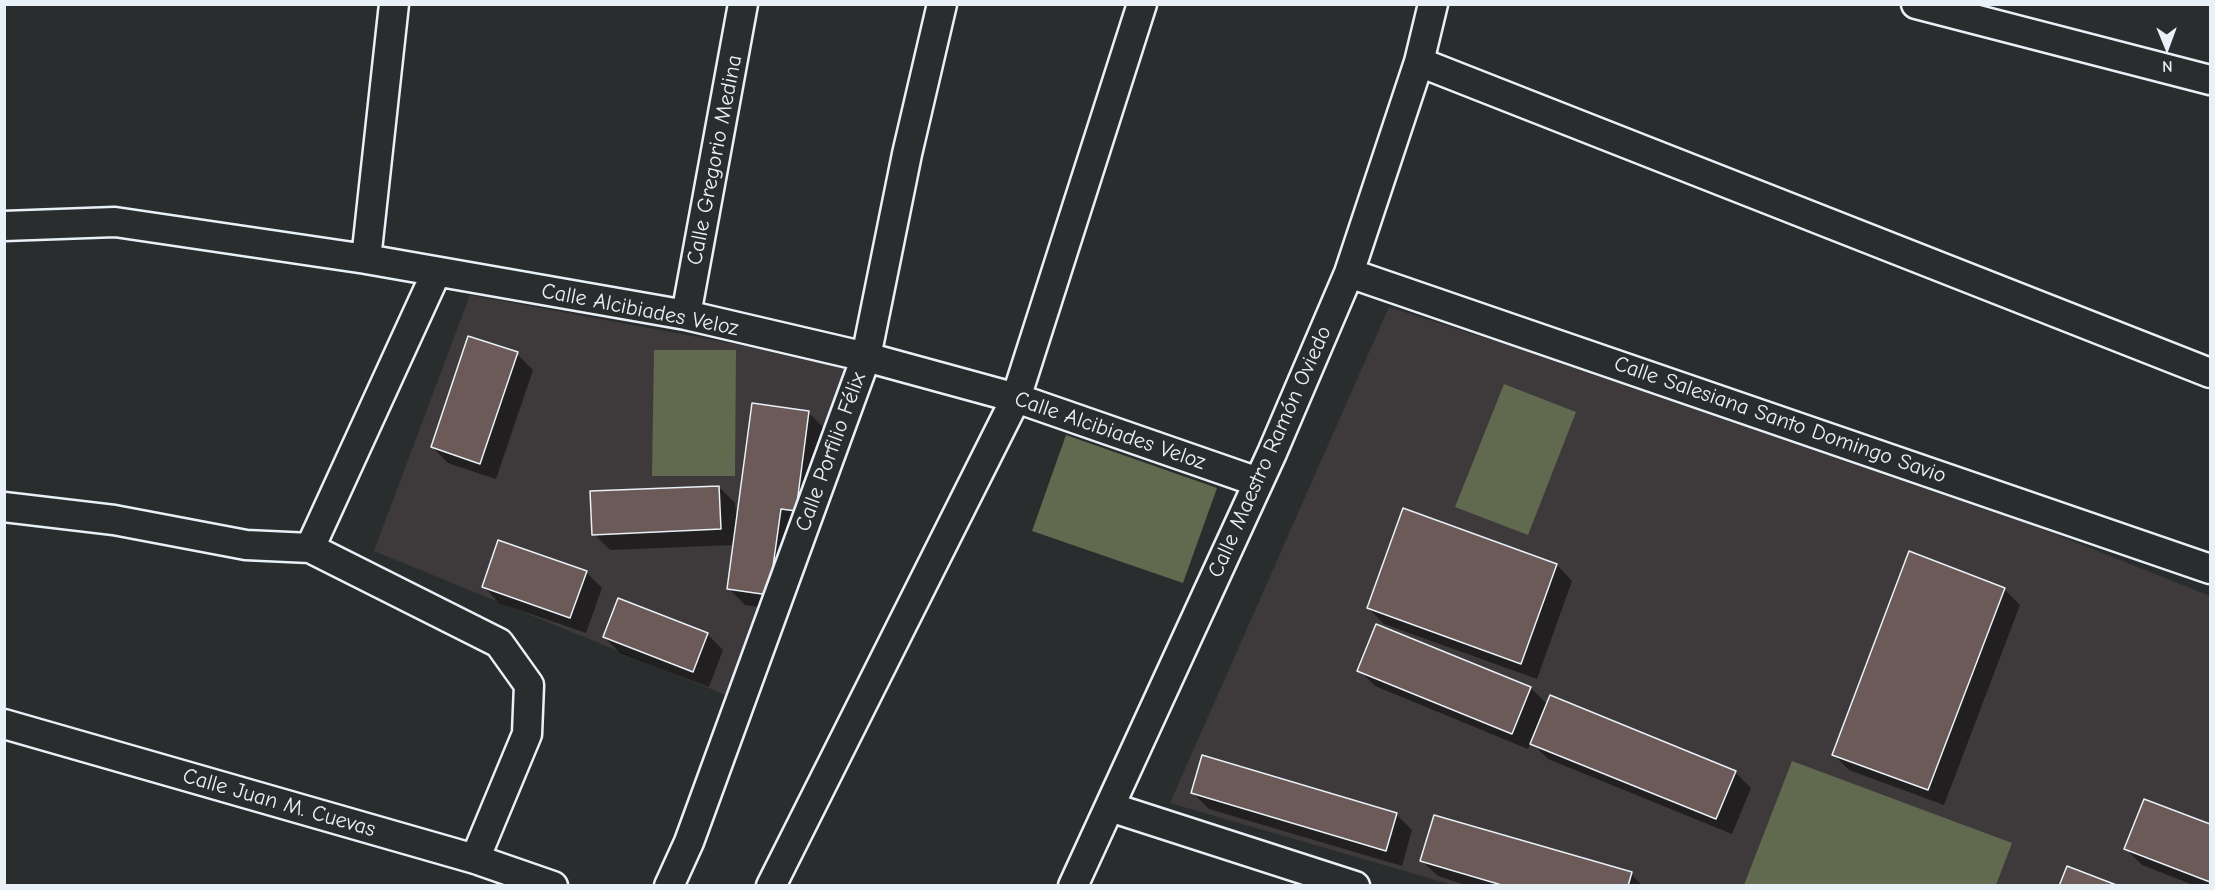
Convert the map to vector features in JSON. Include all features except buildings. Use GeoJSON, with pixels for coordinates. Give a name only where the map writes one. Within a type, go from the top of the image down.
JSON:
{"type":"FeatureCollection","features":[{"type":"Feature","properties":{"kind":"street"},"geometry":{"type":"LineString","coordinates":[[366,259],[394,4]]}},
{"type":"Feature","properties":{"kind":"street","name":"Calle Gregorio Medina"},"geometry":{"type":"LineString","coordinates":[[686,315],[743,4]]}},
{"type":"Feature","properties":{"kind":"street","name":"Calle Porfilio Félix"},"geometry":{"type":"LineString","coordinates":[[669,885],[688,842],[866,357],[907,154],[942,4]]}},
{"type":"Feature","properties":{"kind":"street"},"geometry":{"type":"LineString","coordinates":[[771,885],[1016,398],[1142,4]]}},
{"type":"Feature","properties":{"kind":"street","name":"Calle Maestro Ramón Oviedo"},"geometry":{"type":"LineString","coordinates":[[1073,885],[1258,482],[1349,273],[1419,62],[1434,4]]}},
{"type":"Feature","properties":{"kind":"street"},"geometry":{"type":"LineString","coordinates":[[1916,4],[2211,80]]}},
{"type":"Feature","properties":{"kind":"street"},"geometry":{"type":"LineString","coordinates":[[1419,62],[2211,373]]}},
{"type":"Feature","properties":{"kind":"street","name":"Calle Alcibiades Veloz"},"geometry":{"type":"LineString","coordinates":[[4,226],[115,222],[366,259],[686,315],[866,357],[1016,398],[1258,482]]}},
{"type":"Feature","properties":{"kind":"street"},"geometry":{"type":"LineString","coordinates":[[310,549],[436,273]]}},
{"type":"Feature","properties":{"kind":"street","name":"Calle Salesiana Santo Domingo Savio"},"geometry":{"type":"LineString","coordinates":[[1349,273],[2211,569]]}},
{"type":"Feature","properties":{"kind":"street"},"geometry":{"type":"LineString","coordinates":[[4,507],[114,520],[246,545],[310,549],[499,643],[529,685],[527,734],[475,859]]}},
{"type":"Feature","properties":{"kind":"street","name":"Calle Juan M. Cuevas"},"geometry":{"type":"LineString","coordinates":[[4,724],[475,859],[553,885]]}},
{"type":"Feature","properties":{"kind":"street"},"geometry":{"type":"LineString","coordinates":[[1110,807],[1355,885]]}},
{"type":"Feature","properties":{"kind":"shaded area"},"geometry":{"type":"Polygon","coordinates":[[[470,295],[854,366],[743,702],[374,551],[470,295]]]}},
{"type":"Feature","properties":{"kind":"shaded area"},"geometry":{"type":"Polygon","coordinates":[[[1389,307],[1880,464],[2210,596],[2210,885],[1453,885],[1170,803],[1389,307]]]}},
{"type":"Feature","properties":{"kind":"green space"},"geometry":{"type":"Polygon","coordinates":[[[654,350],[736,350],[735,476],[652,476],[654,350]]]}},
{"type":"Feature","properties":{"kind":"green space"},"geometry":{"type":"Polygon","coordinates":[[[1504,384],[1576,412],[1528,535],[1455,507],[1504,384]]]}},
{"type":"Feature","properties":{"kind":"green space"},"geometry":{"type":"Polygon","coordinates":[[[1066,435],[1217,488],[1183,583],[1032,531],[1066,435]]]}},
{"type":"Feature","properties":{"kind":"green space"},"geometry":{"type":"Polygon","coordinates":[[[1792,761],[2012,843],[1996,885],[1744,885],[1792,761]]]}}]}
